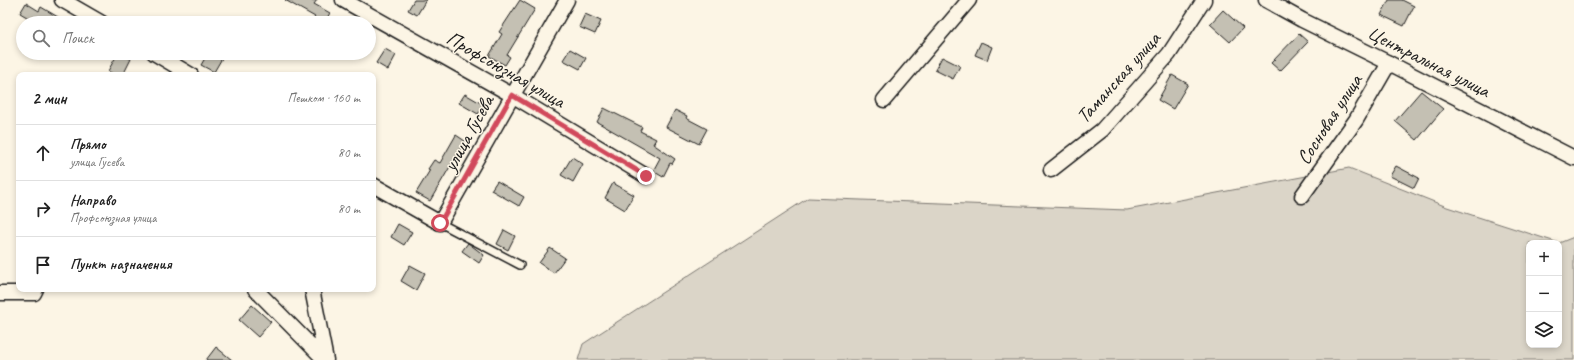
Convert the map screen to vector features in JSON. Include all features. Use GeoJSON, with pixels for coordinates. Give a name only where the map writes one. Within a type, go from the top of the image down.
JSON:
{"type":"FeatureCollection","features":[{"type":"Feature","properties":{"kind":"street","name":"Профсоюзная улица"},"geometry":{"type":"LineString","coordinates":[[343,0],[371,16]]}},
{"type":"Feature","properties":{"kind":"street","name":"улица Гусева"},"geometry":{"type":"LineString","coordinates":[[440,223],[567,0]]}},
{"type":"Feature","properties":{"kind":"street"},"geometry":{"type":"LineString","coordinates":[[884,100],[968,0]]}},
{"type":"Feature","properties":{"kind":"street","name":"Таманская улица"},"geometry":{"type":"LineString","coordinates":[[1051,170],[1102,130],[1169,54],[1204,0]]}},
{"type":"Feature","properties":{"kind":"street","name":"Центральная улица"},"geometry":{"type":"LineString","coordinates":[[1266,0],[1302,20],[1389,62],[1574,158]]}},
{"type":"Feature","properties":{"kind":"street"},"geometry":{"type":"LineString","coordinates":[[65,1],[90,16]]}},
{"type":"Feature","properties":{"kind":"street","name":"Профсоюзная улица"},"geometry":{"type":"LineString","coordinates":[[376,19],[512,95],[646,176]]}},
{"type":"Feature","properties":{"kind":"street"},"geometry":{"type":"LineString","coordinates":[[166,60],[186,72]]}},
{"type":"Feature","properties":{"kind":"street","name":"Сосновая улица"},"geometry":{"type":"LineString","coordinates":[[1302,196],[1356,120],[1389,62]]}},
{"type":"Feature","properties":{"kind":"street"},"geometry":{"type":"LineString","coordinates":[[376,187],[440,223]]}},
{"type":"Feature","properties":{"kind":"street"},"geometry":{"type":"LineString","coordinates":[[0,293],[34,292]]}},
{"type":"Feature","properties":{"kind":"street"},"geometry":{"type":"LineString","coordinates":[[258,292],[326,360]]}},
{"type":"Feature","properties":{"kind":"street"},"geometry":{"type":"LineString","coordinates":[[313,292],[326,360]]}},
{"type":"Feature","properties":{"kind":"lane"},"geometry":{"type":"LineString","coordinates":[[440,223],[520,265]]}},
{"type":"Feature","properties":{"kind":"shaded area"},"geometry":{"type":"Polygon","coordinates":[[[1349,168],[1447,207],[1550,240],[1526,240],[1526,348],[1562,348],[1562,242],[1574,237],[1574,360],[578,360],[583,344],[808,198],[1127,210],[1349,168]]]}},
{"type":"Feature","properties":{"kind":"building"},"geometry":{"type":"Polygon","coordinates":[[[285,0],[317,0],[314,4],[330,13],[328,16],[313,16],[285,0]]]}},
{"type":"Feature","properties":{"kind":"building"},"geometry":{"type":"Polygon","coordinates":[[[414,0],[426,0],[417,15],[408,10],[414,0]]]}},
{"type":"Feature","properties":{"kind":"building"},"geometry":{"type":"Polygon","coordinates":[[[520,0],[535,9],[507,55],[510,57],[505,65],[489,56],[502,34],[499,32],[520,0]]]}},
{"type":"Feature","properties":{"kind":"building"},"geometry":{"type":"Polygon","coordinates":[[[1389,0],[1402,0],[1414,6],[1404,26],[1381,15],[1389,0]]]}},
{"type":"Feature","properties":{"kind":"building"},"geometry":{"type":"Polygon","coordinates":[[[26,3],[39,11],[41,7],[56,16],[25,16],[20,13],[26,3]]]}},
{"type":"Feature","properties":{"kind":"building"},"geometry":{"type":"Polygon","coordinates":[[[1223,10],[1243,28],[1230,42],[1210,24],[1223,10]]]}},
{"type":"Feature","properties":{"kind":"building"},"geometry":{"type":"Polygon","coordinates":[[[585,14],[601,21],[595,34],[579,27],[585,14]]]}},
{"type":"Feature","properties":{"kind":"building"},"geometry":{"type":"Polygon","coordinates":[[[1299,34],[1308,42],[1280,71],[1271,63],[1299,34]]]}},
{"type":"Feature","properties":{"kind":"building"},"geometry":{"type":"Polygon","coordinates":[[[981,42],[992,47],[987,60],[975,55],[981,42]]]}},
{"type":"Feature","properties":{"kind":"building"},"geometry":{"type":"Polygon","coordinates":[[[385,49],[396,55],[388,70],[376,63],[385,49]]]}},
{"type":"Feature","properties":{"kind":"building"},"geometry":{"type":"Polygon","coordinates":[[[570,49],[586,58],[580,69],[563,60],[570,49]]]}},
{"type":"Feature","properties":{"kind":"building"},"geometry":{"type":"Polygon","coordinates":[[[942,57],[960,66],[953,79],[935,70],[942,57]]]}},
{"type":"Feature","properties":{"kind":"building"},"geometry":{"type":"Polygon","coordinates":[[[114,60],[130,60],[124,72],[108,71],[114,60]]]}},
{"type":"Feature","properties":{"kind":"building"},"geometry":{"type":"Polygon","coordinates":[[[204,60],[221,60],[214,72],[201,65],[204,60]]]}},
{"type":"Feature","properties":{"kind":"building"},"geometry":{"type":"Polygon","coordinates":[[[1172,75],[1188,84],[1173,109],[1158,100],[1172,75]]]}},
{"type":"Feature","properties":{"kind":"building"},"geometry":{"type":"Polygon","coordinates":[[[1421,91],[1443,109],[1417,140],[1395,121],[1421,91]]]}},
{"type":"Feature","properties":{"kind":"building"},"geometry":{"type":"Polygon","coordinates":[[[465,94],[484,105],[478,114],[459,103],[465,94]]]}},
{"type":"Feature","properties":{"kind":"building"},"geometry":{"type":"Polygon","coordinates":[[[604,108],[642,127],[640,131],[656,139],[653,144],[675,159],[672,164],[670,163],[663,177],[653,171],[660,158],[597,122],[604,108]]]}},
{"type":"Feature","properties":{"kind":"building"},"geometry":{"type":"Polygon","coordinates":[[[675,110],[687,116],[686,118],[707,129],[699,144],[666,127],[675,110]]]}},
{"type":"Feature","properties":{"kind":"building"},"geometry":{"type":"Polygon","coordinates":[[[456,135],[465,141],[430,201],[416,193],[430,170],[428,169],[434,160],[440,163],[456,135]]]}},
{"type":"Feature","properties":{"kind":"building"},"geometry":{"type":"Polygon","coordinates":[[[572,157],[583,164],[573,182],[561,175],[572,157]]]}},
{"type":"Feature","properties":{"kind":"building"},"geometry":{"type":"Polygon","coordinates":[[[1396,166],[1419,178],[1414,188],[1390,176],[1396,166]]]}},
{"type":"Feature","properties":{"kind":"building"},"geometry":{"type":"Polygon","coordinates":[[[497,181],[524,197],[519,206],[491,190],[497,181]]]}},
{"type":"Feature","properties":{"kind":"building"},"geometry":{"type":"Polygon","coordinates":[[[613,183],[634,195],[625,210],[605,198],[613,183]]]}},
{"type":"Feature","properties":{"kind":"building"},"geometry":{"type":"Polygon","coordinates":[[[398,224],[412,232],[404,245],[391,237],[398,224]]]}},
{"type":"Feature","properties":{"kind":"building"},"geometry":{"type":"Polygon","coordinates":[[[504,230],[515,236],[508,250],[497,244],[504,230]]]}},
{"type":"Feature","properties":{"kind":"building"},"geometry":{"type":"Polygon","coordinates":[[[468,243],[484,255],[479,263],[462,251],[468,243]]]}},
{"type":"Feature","properties":{"kind":"building"},"geometry":{"type":"Polygon","coordinates":[[[550,248],[565,258],[554,273],[539,263],[550,248]]]}},
{"type":"Feature","properties":{"kind":"building"},"geometry":{"type":"Polygon","coordinates":[[[410,265],[425,273],[416,290],[401,281],[410,265]]]}},
{"type":"Feature","properties":{"kind":"building"},"geometry":{"type":"Polygon","coordinates":[[[252,305],[271,322],[258,337],[239,320],[252,305]]]}},
{"type":"Feature","properties":{"kind":"building"},"geometry":{"type":"Polygon","coordinates":[[[216,347],[232,360],[206,360],[216,347]]]}},
{"type":"Feature","properties":{"kind":"route"},"geometry":{"type":"LineString","coordinates":[[440,223],[512,95],[646,176]]}}]}
